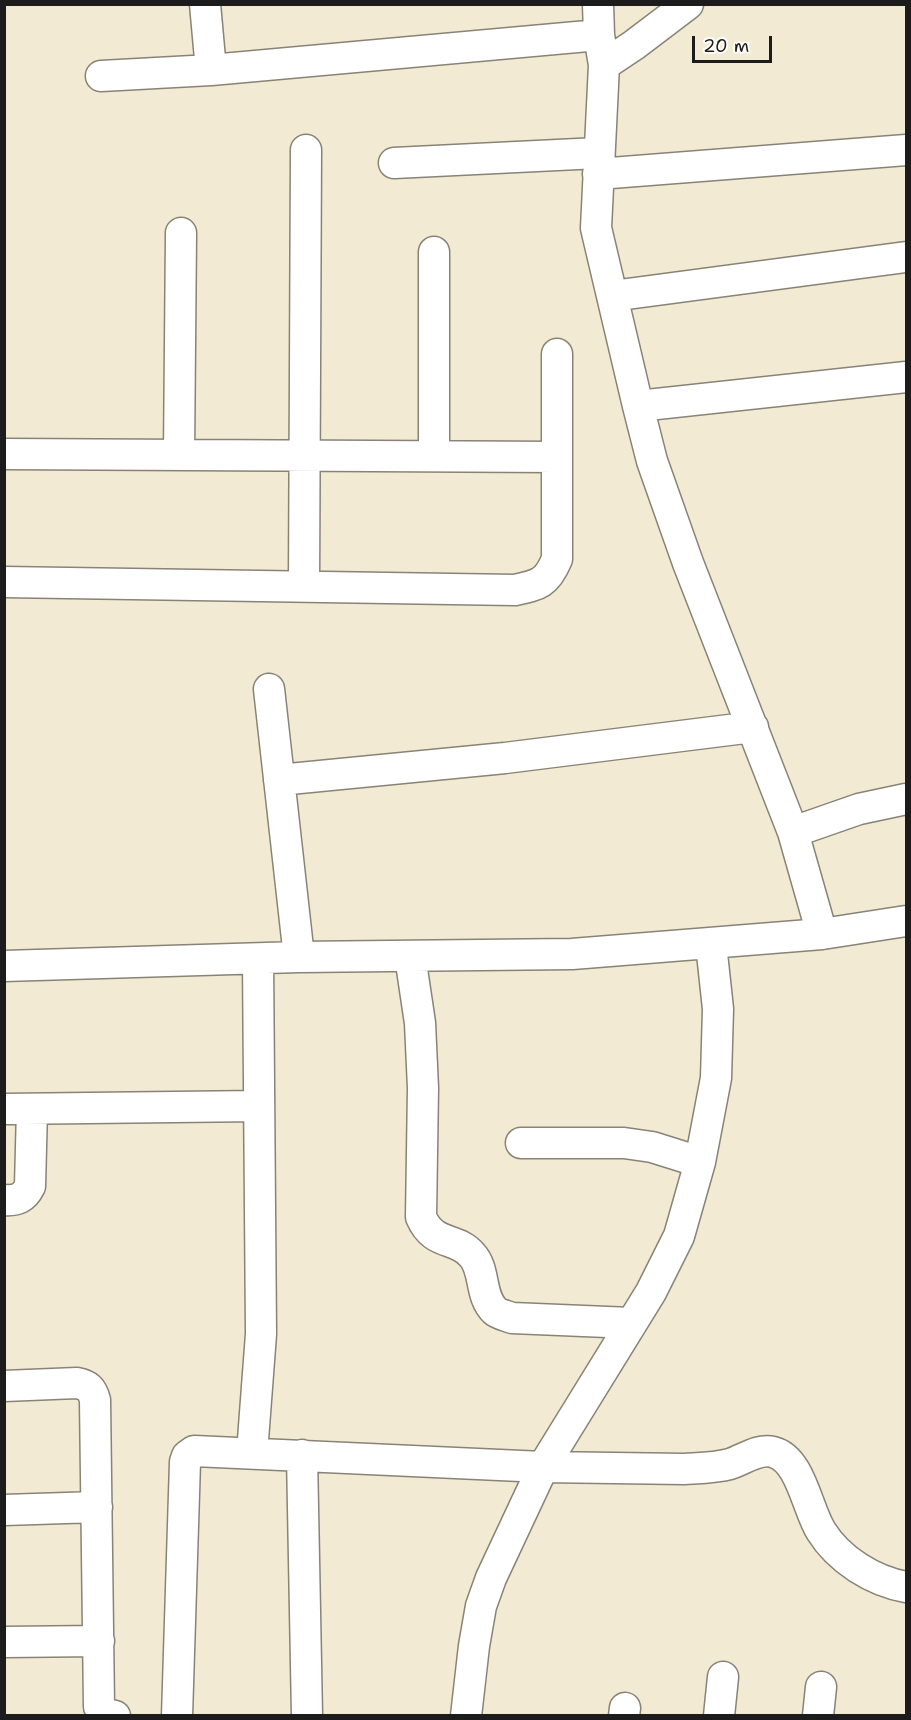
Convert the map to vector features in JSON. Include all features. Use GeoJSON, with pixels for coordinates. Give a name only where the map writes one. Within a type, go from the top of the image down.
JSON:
{"type":"FeatureCollection","features":[{"type":"Feature","properties":{"kind":"street"},"geometry":{"type":"LineString","coordinates":[[205,4],[211,69]]}},
{"type":"Feature","properties":{"kind":"street"},"geometry":{"type":"LineString","coordinates":[[598,4],[599,35],[604,65],[596,228],[638,406],[652,461],[688,563],[793,832],[822,934]]}},
{"type":"Feature","properties":{"kind":"street"},"geometry":{"type":"LineString","coordinates":[[604,65],[688,4]]}},
{"type":"Feature","properties":{"kind":"street"},"geometry":{"type":"LineString","coordinates":[[101,76],[211,69],[599,35]]}},
{"type":"Feature","properties":{"kind":"street"},"geometry":{"type":"LineString","coordinates":[[304,585],[306,150]]}},
{"type":"Feature","properties":{"kind":"street"},"geometry":{"type":"LineString","coordinates":[[394,163],[598,164],[906,150]]}},
{"type":"Feature","properties":{"kind":"street"},"geometry":{"type":"LineString","coordinates":[[179,455],[181,233]]}},
{"type":"Feature","properties":{"kind":"street"},"geometry":{"type":"LineString","coordinates":[[434,252],[434,456]]}},
{"type":"Feature","properties":{"kind":"street"},"geometry":{"type":"LineString","coordinates":[[612,296],[906,257]]}},
{"type":"Feature","properties":{"kind":"street"},"geometry":{"type":"LineString","coordinates":[[4,582],[515,590],[534,586],[550,575],[557,559],[557,354]]}},
{"type":"Feature","properties":{"kind":"street"},"geometry":{"type":"LineString","coordinates":[[638,406],[906,377]]}},
{"type":"Feature","properties":{"kind":"street"},"geometry":{"type":"LineString","coordinates":[[4,454],[557,457]]}},
{"type":"Feature","properties":{"kind":"street"},"geometry":{"type":"LineString","coordinates":[[269,689],[299,957]]}},
{"type":"Feature","properties":{"kind":"street"},"geometry":{"type":"LineString","coordinates":[[279,780],[505,758],[753,727]]}},
{"type":"Feature","properties":{"kind":"street"},"geometry":{"type":"LineString","coordinates":[[793,832],[859,809],[906,799]]}},
{"type":"Feature","properties":{"kind":"street"},"geometry":{"type":"LineString","coordinates":[[4,966],[299,957],[572,954],[822,934],[906,921]]}},
{"type":"Feature","properties":{"kind":"street"},"geometry":{"type":"LineString","coordinates":[[466,1716],[481,1606],[491,1578],[543,1467],[651,1292],[679,1236],[700,1162],[716,1078],[718,1009],[711,944]]}},
{"type":"Feature","properties":{"kind":"street"},"geometry":{"type":"LineString","coordinates":[[410,956],[420,1023],[423,1088],[421,1217],[426,1229],[436,1237],[472,1254],[479,1266],[488,1300],[495,1312],[512,1318],[631,1323]]}},
{"type":"Feature","properties":{"kind":"street"},"geometry":{"type":"LineString","coordinates":[[252,1453],[261,1334],[258,960]]}},
{"type":"Feature","properties":{"kind":"street"},"geometry":{"type":"LineString","coordinates":[[4,1200],[14,1201],[21,1198],[30,1186],[18,1109],[259,1106]]}},
{"type":"Feature","properties":{"kind":"street"},"geometry":{"type":"LineString","coordinates":[[521,1143],[624,1143],[652,1147],[700,1162]]}},
{"type":"Feature","properties":{"kind":"street"},"geometry":{"type":"LineString","coordinates":[[4,1386],[77,1383],[87,1385],[93,1392],[95,1400],[99,1641],[104,1713]]}},
{"type":"Feature","properties":{"kind":"street"},"geometry":{"type":"LineString","coordinates":[[177,1716],[187,1456],[194,1451],[543,1467],[707,1468],[772,1451],[786,1458],[796,1471],[820,1530],[837,1553],[865,1572],[896,1586],[906,1587]]}},
{"type":"Feature","properties":{"kind":"street"},"geometry":{"type":"LineString","coordinates":[[302,1455],[307,1716]]}},
{"type":"Feature","properties":{"kind":"street"},"geometry":{"type":"LineString","coordinates":[[4,1510],[97,1507]]}},
{"type":"Feature","properties":{"kind":"street"},"geometry":{"type":"LineString","coordinates":[[4,1642],[99,1641]]}},
{"type":"Feature","properties":{"kind":"street"},"geometry":{"type":"LineString","coordinates":[[719,1716],[723,1677]]}}]}
